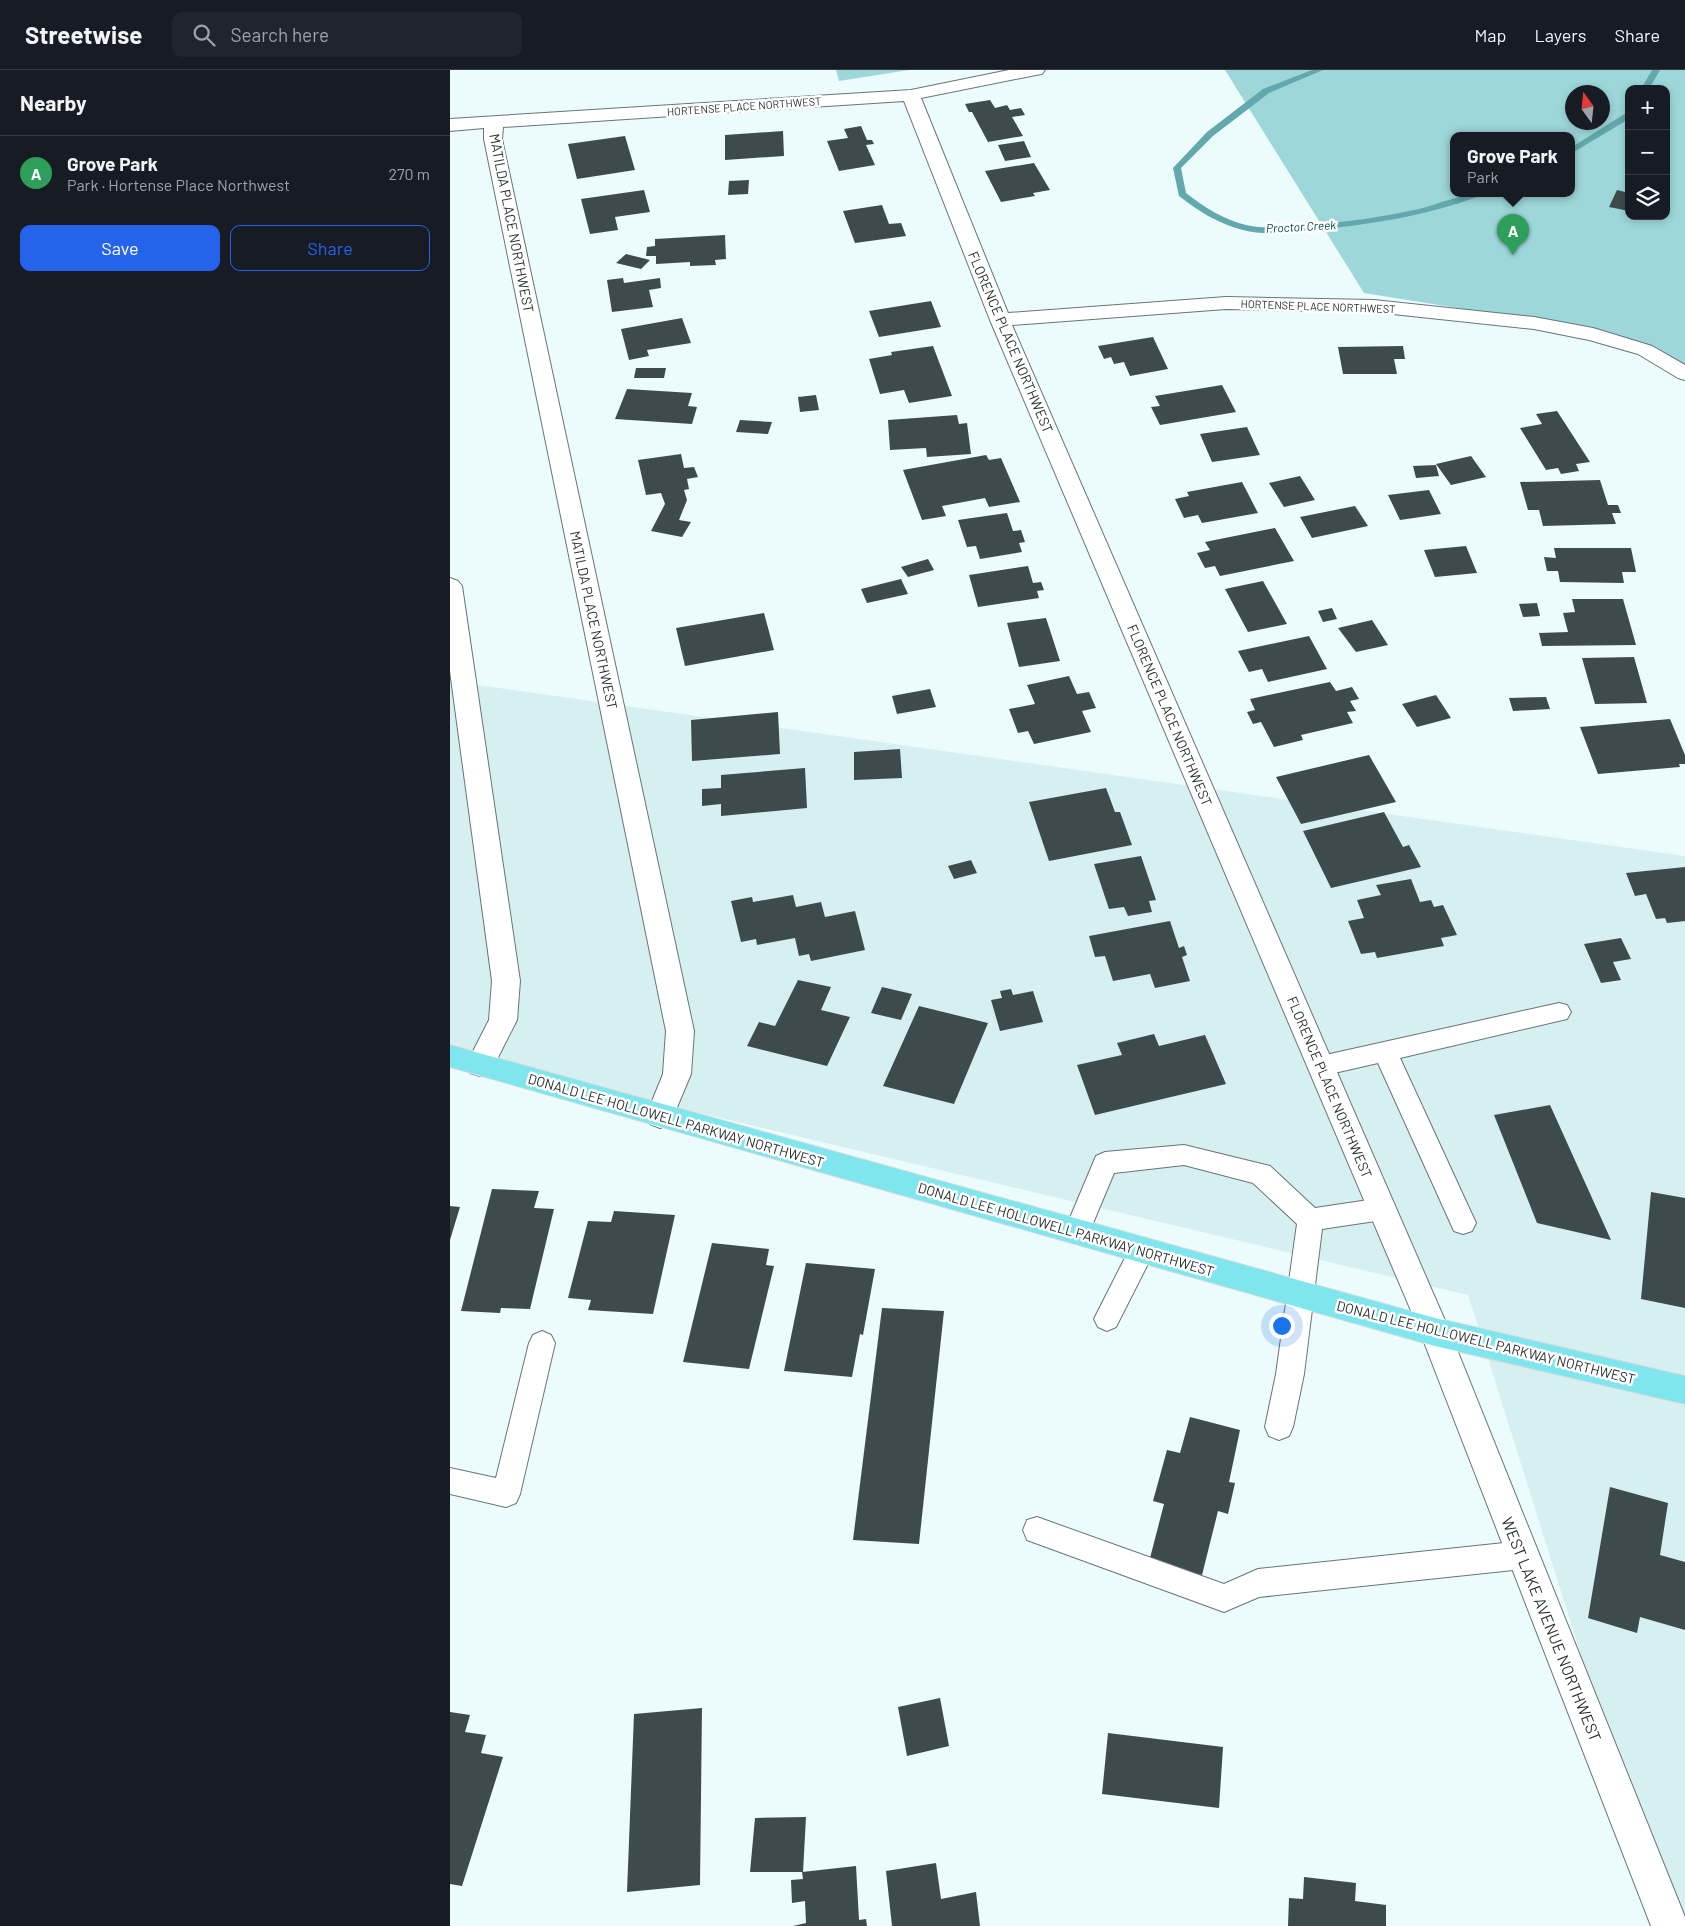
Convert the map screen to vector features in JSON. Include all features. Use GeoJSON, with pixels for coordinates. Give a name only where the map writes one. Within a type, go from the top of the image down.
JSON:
{"type":"FeatureCollection","features":[{"type":"Feature","properties":{"kind":"main road","name":"DONALD LEE HOLLOWELL PARKWAY NORTHWEST"},"geometry":{"type":"LineString","coordinates":[[450,1056],[1435,1332],[1685,1390]]}},
{"type":"Feature","properties":{"kind":"street","name":"HORTENSE PLACE NORTHWEST"},"geometry":{"type":"LineString","coordinates":[[450,125],[910,95],[1036,70]]}},
{"type":"Feature","properties":{"kind":"street","name":"FLORENCE PLACE NORTHWEST"},"geometry":{"type":"LineString","coordinates":[[910,95],[1000,320],[1435,1332]]}},
{"type":"Feature","properties":{"kind":"street","name":"MATILDA PLACE NORTHWEST"},"geometry":{"type":"LineString","coordinates":[[494,122],[493,139],[680,1031],[677,1074],[660,1116]]}},
{"type":"Feature","properties":{"kind":"street","name":"HORTENSE PLACE NORTHWEST"},"geometry":{"type":"LineString","coordinates":[[1000,320],[1226,303],[1374,306],[1534,324],[1593,334],[1645,350],[1685,374]]}},
{"type":"Feature","properties":{"kind":"street"},"geometry":{"type":"LineString","coordinates":[[450,586],[506,981],[503,1020],[480,1064]]}},
{"type":"Feature","properties":{"kind":"street","name":"WEST LAKE AVENUE NORTHWEST"},"geometry":{"type":"LineString","coordinates":[[1435,1332],[1670,1926]]}},
{"type":"Feature","properties":{"kind":"lane"},"geometry":{"type":"LineString","coordinates":[[1321,1066],[1559,1012]]}},
{"type":"Feature","properties":{"kind":"lane"},"geometry":{"type":"LineString","coordinates":[[1385,1052],[1463,1223]]}},
{"type":"Feature","properties":{"kind":"lane"},"geometry":{"type":"LineString","coordinates":[[1077,1232],[1105,1163],[1184,1155],[1261,1174],[1310,1220]]}},
{"type":"Feature","properties":{"kind":"lane"},"geometry":{"type":"LineString","coordinates":[[1310,1220],[1382,1209]]}},
{"type":"Feature","properties":{"kind":"lane"},"geometry":{"type":"LineString","coordinates":[[1280,1427],[1290,1374],[1310,1220]]}},
{"type":"Feature","properties":{"kind":"lane"},"geometry":{"type":"LineString","coordinates":[[1107,1319],[1142,1250]]}},
{"type":"Feature","properties":{"kind":"lane"},"geometry":{"type":"LineString","coordinates":[[450,1481],[506,1494],[542,1343]]}},
{"type":"Feature","properties":{"kind":"lane"},"geometry":{"type":"LineString","coordinates":[[1037,1530],[1224,1598],[1258,1583],[1523,1555]]}},
{"type":"Feature","properties":{"kind":"shaded area"},"geometry":{"type":"Polygon","coordinates":[[[836,70],[909,70],[839,81],[836,70]]]}},
{"type":"Feature","properties":{"kind":"shaded area"},"geometry":{"type":"Polygon","coordinates":[[[1225,70],[1685,70],[1685,372],[1607,332],[1364,293],[1225,70]]]}},
{"type":"Feature","properties":{"kind":"shaded area"},"geometry":{"type":"Polygon","coordinates":[[[450,681],[1685,856],[1685,1926],[1666,1926],[1468,1295],[450,1054],[450,681]]]}},
{"type":"Feature","properties":{"kind":"building"},"geometry":{"type":"Polygon","coordinates":[[[990,100],[995,108],[1007,105],[1010,110],[1021,108],[1025,115],[1012,117],[1023,136],[988,142],[972,112],[969,112],[965,104],[990,100]]]}},
{"type":"Feature","properties":{"kind":"building"},"geometry":{"type":"Polygon","coordinates":[[[861,126],[867,140],[872,140],[874,144],[866,145],[875,165],[839,171],[827,141],[848,138],[844,129],[861,126]]]}},
{"type":"Feature","properties":{"kind":"building"},"geometry":{"type":"Polygon","coordinates":[[[783,131],[784,156],[725,160],[725,135],[783,131]]]}},
{"type":"Feature","properties":{"kind":"building"},"geometry":{"type":"Polygon","coordinates":[[[625,136],[635,170],[577,179],[568,144],[625,136]]]}},
{"type":"Feature","properties":{"kind":"building"},"geometry":{"type":"Polygon","coordinates":[[[1024,141],[1031,157],[1005,161],[998,145],[1024,141]]]}},
{"type":"Feature","properties":{"kind":"building"},"geometry":{"type":"Polygon","coordinates":[[[1034,163],[1050,190],[1033,193],[1035,196],[1001,202],[985,171],[1034,163]]]}},
{"type":"Feature","properties":{"kind":"building"},"geometry":{"type":"Polygon","coordinates":[[[749,180],[748,194],[728,195],[729,181],[749,180]]]}},
{"type":"Feature","properties":{"kind":"building"},"geometry":{"type":"Polygon","coordinates":[[[644,190],[650,212],[615,217],[618,230],[590,234],[581,199],[644,190]]]}},
{"type":"Feature","properties":{"kind":"building"},"geometry":{"type":"Polygon","coordinates":[[[1617,190],[1625,192],[1625,210],[1609,207],[1617,190]]]}},
{"type":"Feature","properties":{"kind":"building"},"geometry":{"type":"Polygon","coordinates":[[[882,205],[889,224],[901,223],[906,236],[855,243],[843,211],[882,205]]]}},
{"type":"Feature","properties":{"kind":"building"},"geometry":{"type":"Polygon","coordinates":[[[725,235],[726,259],[715,260],[716,265],[690,266],[690,262],[656,264],[656,256],[646,256],[647,247],[655,246],[655,239],[725,235]]]}},
{"type":"Feature","properties":{"kind":"building"},"geometry":{"type":"Polygon","coordinates":[[[626,254],[650,260],[641,269],[616,263],[626,254]]]}},
{"type":"Feature","properties":{"kind":"building"},"geometry":{"type":"Polygon","coordinates":[[[623,278],[624,283],[660,278],[661,288],[649,290],[653,307],[612,312],[607,280],[623,278]]]}},
{"type":"Feature","properties":{"kind":"building"},"geometry":{"type":"Polygon","coordinates":[[[931,301],[941,327],[879,337],[869,311],[931,301]]]}},
{"type":"Feature","properties":{"kind":"building"},"geometry":{"type":"Polygon","coordinates":[[[682,318],[691,343],[647,350],[649,356],[629,360],[621,329],[682,318]]]}},
{"type":"Feature","properties":{"kind":"building"},"geometry":{"type":"Polygon","coordinates":[[[1153,337],[1168,369],[1130,376],[1124,362],[1114,364],[1111,357],[1104,359],[1098,346],[1153,337]]]}},
{"type":"Feature","properties":{"kind":"building"},"geometry":{"type":"Polygon","coordinates":[[[933,346],[952,396],[909,403],[904,390],[880,394],[869,359],[892,355],[891,352],[933,346]]]}},
{"type":"Feature","properties":{"kind":"building"},"geometry":{"type":"Polygon","coordinates":[[[1403,346],[1405,359],[1394,359],[1397,374],[1343,374],[1338,347],[1403,346]]]}},
{"type":"Feature","properties":{"kind":"building"},"geometry":{"type":"Polygon","coordinates":[[[636,368],[666,368],[664,378],[634,378],[636,368]]]}},
{"type":"Feature","properties":{"kind":"building"},"geometry":{"type":"Polygon","coordinates":[[[1222,385],[1236,412],[1160,425],[1151,407],[1160,406],[1155,396],[1222,385]]]}},
{"type":"Feature","properties":{"kind":"building"},"geometry":{"type":"Polygon","coordinates":[[[627,389],[692,393],[688,406],[697,407],[692,424],[615,419],[627,389]]]}},
{"type":"Feature","properties":{"kind":"building"},"geometry":{"type":"Polygon","coordinates":[[[816,395],[819,410],[800,412],[798,397],[816,395]]]}},
{"type":"Feature","properties":{"kind":"building"},"geometry":{"type":"Polygon","coordinates":[[[1557,411],[1590,462],[1576,464],[1579,471],[1561,474],[1558,468],[1546,470],[1520,428],[1542,424],[1536,414],[1557,411]]]}},
{"type":"Feature","properties":{"kind":"building"},"geometry":{"type":"Polygon","coordinates":[[[957,415],[959,424],[967,423],[971,454],[927,457],[926,448],[890,450],[888,420],[957,415]]]}},
{"type":"Feature","properties":{"kind":"building"},"geometry":{"type":"Polygon","coordinates":[[[740,420],[772,422],[768,434],[736,432],[740,420]]]}},
{"type":"Feature","properties":{"kind":"building"},"geometry":{"type":"Polygon","coordinates":[[[1247,427],[1260,455],[1212,462],[1200,434],[1247,427]]]}},
{"type":"Feature","properties":{"kind":"building"},"geometry":{"type":"Polygon","coordinates":[[[681,454],[684,468],[694,467],[698,477],[687,479],[689,489],[684,490],[687,500],[679,520],[691,522],[682,537],[651,531],[665,504],[661,493],[646,495],[638,460],[681,454]]]}},
{"type":"Feature","properties":{"kind":"building"},"geometry":{"type":"Polygon","coordinates":[[[986,455],[989,460],[1001,458],[1020,502],[989,507],[985,498],[942,506],[946,516],[922,520],[903,470],[986,455]]]}},
{"type":"Feature","properties":{"kind":"building"},"geometry":{"type":"Polygon","coordinates":[[[1471,456],[1486,477],[1451,485],[1436,464],[1471,456]]]}},
{"type":"Feature","properties":{"kind":"building"},"geometry":{"type":"Polygon","coordinates":[[[1436,465],[1439,476],[1416,478],[1413,466],[1436,465]]]}},
{"type":"Feature","properties":{"kind":"building"},"geometry":{"type":"Polygon","coordinates":[[[1300,476],[1315,500],[1284,507],[1269,483],[1300,476]]]}},
{"type":"Feature","properties":{"kind":"building"},"geometry":{"type":"Polygon","coordinates":[[[1600,480],[1608,505],[1618,505],[1621,513],[1612,513],[1616,524],[1543,526],[1539,510],[1528,510],[1520,482],[1600,480]]]}},
{"type":"Feature","properties":{"kind":"building"},"geometry":{"type":"Polygon","coordinates":[[[1242,482],[1258,513],[1202,523],[1198,515],[1184,518],[1175,499],[1189,496],[1187,492],[1242,482]]]}},
{"type":"Feature","properties":{"kind":"building"},"geometry":{"type":"Polygon","coordinates":[[[1429,490],[1441,514],[1400,520],[1388,495],[1429,490]]]}},
{"type":"Feature","properties":{"kind":"building"},"geometry":{"type":"Polygon","coordinates":[[[1355,506],[1368,526],[1312,538],[1300,517],[1355,506]]]}},
{"type":"Feature","properties":{"kind":"building"},"geometry":{"type":"Polygon","coordinates":[[[1007,513],[1013,531],[1021,530],[1025,542],[1019,543],[1022,552],[980,559],[976,546],[967,547],[958,520],[1007,513]]]}},
{"type":"Feature","properties":{"kind":"building"},"geometry":{"type":"Polygon","coordinates":[[[1275,528],[1294,561],[1220,576],[1215,566],[1205,568],[1197,553],[1210,550],[1205,542],[1275,528]]]}},
{"type":"Feature","properties":{"kind":"building"},"geometry":{"type":"Polygon","coordinates":[[[1466,546],[1477,573],[1435,577],[1424,550],[1466,546]]]}},
{"type":"Feature","properties":{"kind":"building"},"geometry":{"type":"Polygon","coordinates":[[[1554,548],[1631,548],[1636,572],[1622,572],[1624,583],[1560,582],[1558,571],[1547,571],[1544,557],[1556,558],[1554,548]]]}},
{"type":"Feature","properties":{"kind":"building"},"geometry":{"type":"Polygon","coordinates":[[[928,559],[934,570],[908,577],[901,567],[928,559]]]}},
{"type":"Feature","properties":{"kind":"building"},"geometry":{"type":"Polygon","coordinates":[[[1028,566],[1033,583],[1041,582],[1044,590],[1037,591],[1039,598],[978,607],[969,575],[1028,566]]]}},
{"type":"Feature","properties":{"kind":"building"},"geometry":{"type":"Polygon","coordinates":[[[901,579],[908,594],[867,603],[861,589],[901,579]]]}},
{"type":"Feature","properties":{"kind":"building"},"geometry":{"type":"Polygon","coordinates":[[[1263,581],[1287,624],[1248,632],[1225,589],[1263,581]]]}},
{"type":"Feature","properties":{"kind":"building"},"geometry":{"type":"Polygon","coordinates":[[[1572,599],[1623,599],[1636,645],[1542,646],[1539,633],[1568,632],[1563,613],[1575,612],[1572,599]]]}},
{"type":"Feature","properties":{"kind":"building"},"geometry":{"type":"Polygon","coordinates":[[[1537,603],[1540,616],[1523,617],[1519,604],[1537,603]]]}},
{"type":"Feature","properties":{"kind":"building"},"geometry":{"type":"Polygon","coordinates":[[[1332,608],[1337,619],[1323,622],[1318,611],[1332,608]]]}},
{"type":"Feature","properties":{"kind":"building"},"geometry":{"type":"Polygon","coordinates":[[[764,613],[774,650],[685,666],[676,628],[764,613]]]}},
{"type":"Feature","properties":{"kind":"building"},"geometry":{"type":"Polygon","coordinates":[[[1046,618],[1060,661],[1019,667],[1007,623],[1046,618]]]}},
{"type":"Feature","properties":{"kind":"building"},"geometry":{"type":"Polygon","coordinates":[[[1372,620],[1388,645],[1356,652],[1338,628],[1372,620]]]}},
{"type":"Feature","properties":{"kind":"building"},"geometry":{"type":"Polygon","coordinates":[[[1309,636],[1327,669],[1268,682],[1262,669],[1249,672],[1238,651],[1309,636]]]}},
{"type":"Feature","properties":{"kind":"building"},"geometry":{"type":"Polygon","coordinates":[[[1634,657],[1647,703],[1595,704],[1582,658],[1634,657]]]}},
{"type":"Feature","properties":{"kind":"building"},"geometry":{"type":"Polygon","coordinates":[[[1069,676],[1077,694],[1089,692],[1096,708],[1082,711],[1091,732],[1034,744],[1028,731],[1018,733],[1009,709],[1035,704],[1027,685],[1069,676]]]}},
{"type":"Feature","properties":{"kind":"building"},"geometry":{"type":"Polygon","coordinates":[[[1330,682],[1336,691],[1352,687],[1359,699],[1350,701],[1356,711],[1347,712],[1353,723],[1301,735],[1303,740],[1274,747],[1261,722],[1253,724],[1247,712],[1255,710],[1250,699],[1330,682]]]}},
{"type":"Feature","properties":{"kind":"building"},"geometry":{"type":"Polygon","coordinates":[[[930,689],[936,707],[897,714],[892,696],[930,689]]]}},
{"type":"Feature","properties":{"kind":"building"},"geometry":{"type":"Polygon","coordinates":[[[1436,695],[1451,718],[1417,727],[1402,704],[1436,695]]]}},
{"type":"Feature","properties":{"kind":"building"},"geometry":{"type":"Polygon","coordinates":[[[1546,697],[1550,709],[1513,711],[1509,698],[1546,697]]]}},
{"type":"Feature","properties":{"kind":"building"},"geometry":{"type":"Polygon","coordinates":[[[778,712],[780,754],[692,761],[691,720],[778,712]]]}},
{"type":"Feature","properties":{"kind":"building"},"geometry":{"type":"Polygon","coordinates":[[[1670,719],[1685,755],[1685,764],[1679,764],[1680,767],[1598,774],[1580,727],[1670,719]]]}},
{"type":"Feature","properties":{"kind":"building"},"geometry":{"type":"Polygon","coordinates":[[[900,749],[902,778],[854,780],[854,752],[900,749]]]}},
{"type":"Feature","properties":{"kind":"building"},"geometry":{"type":"Polygon","coordinates":[[[1369,755],[1396,802],[1301,824],[1276,777],[1369,755]]]}},
{"type":"Feature","properties":{"kind":"building"},"geometry":{"type":"Polygon","coordinates":[[[805,768],[807,808],[721,816],[721,804],[702,806],[702,789],[721,788],[721,775],[805,768]]]}},
{"type":"Feature","properties":{"kind":"building"},"geometry":{"type":"Polygon","coordinates":[[[1106,788],[1115,812],[1120,812],[1132,845],[1049,861],[1029,802],[1106,788]]]}},
{"type":"Feature","properties":{"kind":"building"},"geometry":{"type":"Polygon","coordinates":[[[1384,812],[1403,847],[1409,845],[1421,867],[1331,888],[1303,831],[1384,812]]]}},
{"type":"Feature","properties":{"kind":"building"},"geometry":{"type":"Polygon","coordinates":[[[1141,856],[1156,900],[1149,901],[1152,912],[1128,916],[1124,907],[1109,909],[1094,864],[1141,856]]]}},
{"type":"Feature","properties":{"kind":"building"},"geometry":{"type":"Polygon","coordinates":[[[971,860],[977,873],[954,879],[948,866],[971,860]]]}},
{"type":"Feature","properties":{"kind":"building"},"geometry":{"type":"Polygon","coordinates":[[[1685,867],[1685,921],[1667,923],[1665,918],[1656,919],[1646,894],[1635,896],[1626,873],[1685,867]]]}},
{"type":"Feature","properties":{"kind":"building"},"geometry":{"type":"Polygon","coordinates":[[[1411,879],[1420,902],[1431,900],[1434,907],[1443,905],[1457,935],[1441,938],[1444,946],[1377,958],[1375,952],[1361,954],[1348,921],[1364,918],[1357,900],[1381,895],[1376,885],[1411,879]]]}},
{"type":"Feature","properties":{"kind":"building"},"geometry":{"type":"Polygon","coordinates":[[[793,895],[796,907],[821,902],[825,917],[855,911],[865,950],[811,961],[809,954],[799,956],[795,938],[757,945],[756,939],[741,942],[731,901],[752,897],[753,902],[793,895]]]}},
{"type":"Feature","properties":{"kind":"building"},"geometry":{"type":"Polygon","coordinates":[[[1170,921],[1179,948],[1184,946],[1187,955],[1182,957],[1190,981],[1155,988],[1150,974],[1113,981],[1105,956],[1095,957],[1089,936],[1170,921]]]}},
{"type":"Feature","properties":{"kind":"building"},"geometry":{"type":"Polygon","coordinates":[[[1621,938],[1631,959],[1613,962],[1621,980],[1601,983],[1584,944],[1621,938]]]}},
{"type":"Feature","properties":{"kind":"building"},"geometry":{"type":"Polygon","coordinates":[[[798,980],[831,987],[821,1010],[850,1017],[827,1066],[747,1046],[759,1022],[775,1026],[798,980]]]}},
{"type":"Feature","properties":{"kind":"building"},"geometry":{"type":"Polygon","coordinates":[[[882,987],[912,994],[901,1020],[871,1013],[882,987]]]}},
{"type":"Feature","properties":{"kind":"building"},"geometry":{"type":"Polygon","coordinates":[[[1011,989],[1013,995],[1033,991],[1043,1022],[1000,1031],[991,1000],[1002,998],[1000,991],[1011,989]]]}},
{"type":"Feature","properties":{"kind":"building"},"geometry":{"type":"Polygon","coordinates":[[[919,1006],[988,1023],[954,1104],[883,1086],[919,1006]]]}},
{"type":"Feature","properties":{"kind":"building"},"geometry":{"type":"Polygon","coordinates":[[[1154,1034],[1159,1046],[1205,1035],[1226,1084],[1095,1115],[1077,1065],[1122,1055],[1117,1043],[1154,1034]]]}},
{"type":"Feature","properties":{"kind":"building"},"geometry":{"type":"Polygon","coordinates":[[[1550,1105],[1611,1240],[1537,1223],[1494,1115],[1550,1105]]]}},
{"type":"Feature","properties":{"kind":"building"},"geometry":{"type":"Polygon","coordinates":[[[492,1189],[539,1191],[534,1208],[554,1209],[530,1309],[501,1308],[500,1313],[461,1311],[492,1189]]]}},
{"type":"Feature","properties":{"kind":"building"},"geometry":{"type":"Polygon","coordinates":[[[1651,1192],[1685,1198],[1685,1308],[1641,1299],[1651,1192]]]}},
{"type":"Feature","properties":{"kind":"building"},"geometry":{"type":"Polygon","coordinates":[[[450,1206],[460,1207],[450,1240],[450,1206]]]}},
{"type":"Feature","properties":{"kind":"building"},"geometry":{"type":"Polygon","coordinates":[[[614,1211],[675,1215],[653,1314],[588,1310],[591,1300],[568,1298],[588,1221],[611,1222],[614,1211]]]}},
{"type":"Feature","properties":{"kind":"building"},"geometry":{"type":"Polygon","coordinates":[[[712,1243],[769,1249],[766,1265],[774,1266],[749,1369],[683,1362],[712,1243]]]}},
{"type":"Feature","properties":{"kind":"building"},"geometry":{"type":"Polygon","coordinates":[[[806,1263],[875,1269],[863,1335],[860,1334],[852,1377],[784,1371],[806,1263]]]}},
{"type":"Feature","properties":{"kind":"building"},"geometry":{"type":"Polygon","coordinates":[[[882,1308],[944,1311],[919,1544],[853,1540],[882,1308]]]}},
{"type":"Feature","properties":{"kind":"building"},"geometry":{"type":"Polygon","coordinates":[[[1190,1417],[1240,1430],[1229,1482],[1235,1483],[1228,1514],[1218,1511],[1202,1575],[1149,1562],[1164,1504],[1153,1501],[1167,1450],[1180,1453],[1190,1417]]]}},
{"type":"Feature","properties":{"kind":"building"},"geometry":{"type":"Polygon","coordinates":[[[1610,1487],[1668,1503],[1660,1555],[1685,1562],[1685,1630],[1640,1617],[1637,1633],[1588,1618],[1610,1487]]]}},
{"type":"Feature","properties":{"kind":"building"},"geometry":{"type":"Polygon","coordinates":[[[940,1698],[949,1746],[907,1756],[898,1707],[940,1698]]]}},
{"type":"Feature","properties":{"kind":"building"},"geometry":{"type":"Polygon","coordinates":[[[702,1708],[700,1885],[627,1892],[634,1714],[702,1708]]]}},
{"type":"Feature","properties":{"kind":"building"},"geometry":{"type":"Polygon","coordinates":[[[450,1712],[470,1715],[465,1732],[486,1735],[481,1753],[503,1757],[462,1886],[450,1884],[450,1712]]]}},
{"type":"Feature","properties":{"kind":"building"},"geometry":{"type":"Polygon","coordinates":[[[1108,1733],[1223,1747],[1219,1808],[1102,1794],[1108,1733]]]}},
{"type":"Feature","properties":{"kind":"building"},"geometry":{"type":"Polygon","coordinates":[[[806,1817],[803,1872],[750,1872],[755,1818],[806,1817]]]}},
{"type":"Feature","properties":{"kind":"building"},"geometry":{"type":"Polygon","coordinates":[[[936,1863],[941,1899],[976,1892],[980,1926],[892,1926],[886,1871],[936,1863]]]}},
{"type":"Feature","properties":{"kind":"building"},"geometry":{"type":"Polygon","coordinates":[[[856,1866],[859,1920],[866,1919],[867,1926],[793,1926],[806,1923],[805,1901],[792,1903],[791,1880],[803,1879],[802,1872],[856,1866]]]}},
{"type":"Feature","properties":{"kind":"building"},"geometry":{"type":"Polygon","coordinates":[[[1304,1877],[1356,1883],[1355,1901],[1386,1905],[1386,1926],[1288,1926],[1289,1898],[1303,1899],[1304,1877]]]}},
{"type":"Feature","properties":{"kind":"waterway","name":"Proctor Creek"},"geometry":{"type":"LineString","coordinates":[[1319,70],[1266,91],[1210,134],[1177,168],[1182,194],[1220,219],[1245,228],[1272,230],[1291,230],[1399,216],[1439,207],[1469,197]]}},
{"type":"Feature","properties":{"kind":"waterway","name":"Proctor Creek"},"geometry":{"type":"LineString","coordinates":[[1647,85],[1656,70]]}},
{"type":"Feature","properties":{"kind":"waterway","name":"Proctor Creek"},"geometry":{"type":"LineString","coordinates":[[1575,149],[1625,118]]}},
{"type":"Feature","properties":{"kind":"place","name":"Grove Park"},"geometry":{"type":"Point","coordinates":[1513,255]}}]}
